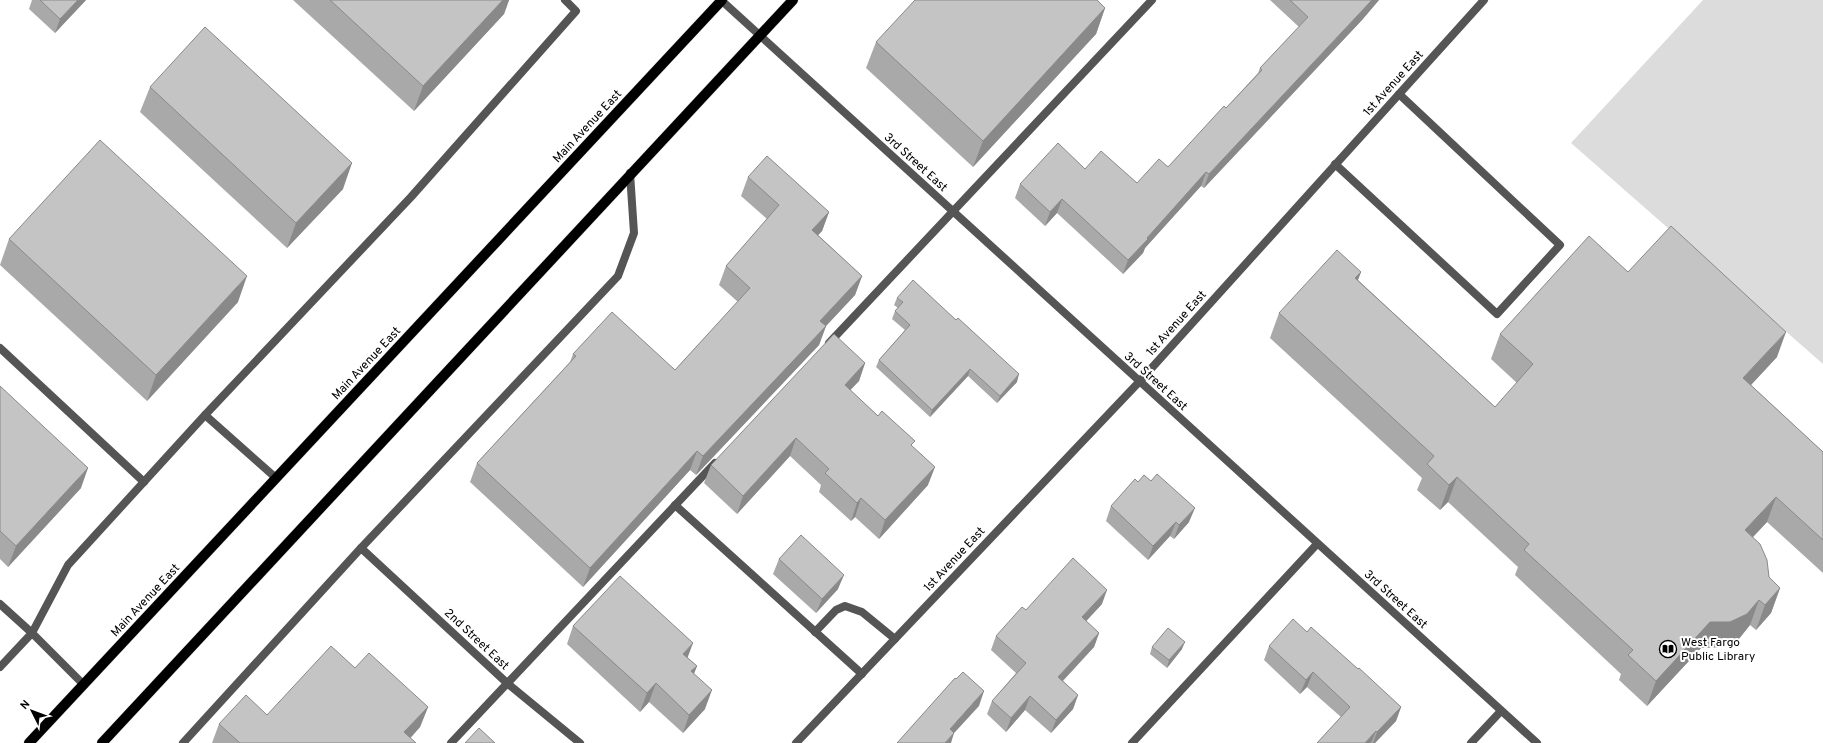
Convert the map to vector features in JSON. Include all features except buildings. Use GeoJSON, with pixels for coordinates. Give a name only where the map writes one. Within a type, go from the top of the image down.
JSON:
{"type":"FeatureCollection","features":[{"type":"Feature","properties":{"kind":"main road","name":"Main Avenue East"},"geometry":{"type":"LineString","coordinates":[[29,743],[721,0]]}},
{"type":"Feature","properties":{"kind":"main road"},"geometry":{"type":"LineString","coordinates":[[102,743],[326,504],[630,173],[793,0]]}},
{"type":"Feature","properties":{"kind":"street"},"geometry":{"type":"LineString","coordinates":[[0,667],[32,633],[68,565],[205,415],[411,196],[576,11],[566,0]]}},
{"type":"Feature","properties":{"kind":"street","name":"3rd Street East"},"geometry":{"type":"LineString","coordinates":[[721,0],[1537,743]]}},
{"type":"Feature","properties":{"kind":"street"},"geometry":{"type":"LineString","coordinates":[[822,350],[1152,0]]}},
{"type":"Feature","properties":{"kind":"street","name":"1st Avenue East"},"geometry":{"type":"LineString","coordinates":[[796,743],[1139,382],[1484,0]]}},
{"type":"Feature","properties":{"kind":"street"},"geometry":{"type":"LineString","coordinates":[[1335,164],[1497,314],[1502,309],[1560,245],[1399,94]]}},
{"type":"Feature","properties":{"kind":"street"},"geometry":{"type":"LineString","coordinates":[[183,743],[361,548],[618,276],[634,233],[630,173]]}},
{"type":"Feature","properties":{"kind":"street"},"geometry":{"type":"LineString","coordinates":[[0,348],[144,482]]}},
{"type":"Feature","properties":{"kind":"street"},"geometry":{"type":"LineString","coordinates":[[205,415],[276,478]]}},
{"type":"Feature","properties":{"kind":"street"},"geometry":{"type":"LineString","coordinates":[[451,743],[719,459]]}},
{"type":"Feature","properties":{"kind":"street"},"geometry":{"type":"LineString","coordinates":[[676,505],[862,674]]}},
{"type":"Feature","properties":{"kind":"street"},"geometry":{"type":"LineString","coordinates":[[1132,743],[1318,544]]}},
{"type":"Feature","properties":{"kind":"street","name":"2nd Street East"},"geometry":{"type":"LineString","coordinates":[[361,548],[507,683],[580,743]]}},
{"type":"Feature","properties":{"kind":"street"},"geometry":{"type":"LineString","coordinates":[[0,604],[32,633],[83,684]]}},
{"type":"Feature","properties":{"kind":"street"},"geometry":{"type":"LineString","coordinates":[[815,632],[836,610],[845,606],[862,612],[895,639]]}},
{"type":"Feature","properties":{"kind":"street"},"geometry":{"type":"LineString","coordinates":[[1472,743],[1501,711]]}},
{"type":"Feature","properties":{"kind":"shaded area"},"geometry":{"type":"Polygon","coordinates":[[[1703,0],[1823,0],[1823,364],[1571,143],[1703,0]]]}},
{"type":"Feature","properties":{"kind":"place","name":"West Fargo Public Library"},"geometry":{"type":"Point","coordinates":[1668,649]}}]}
